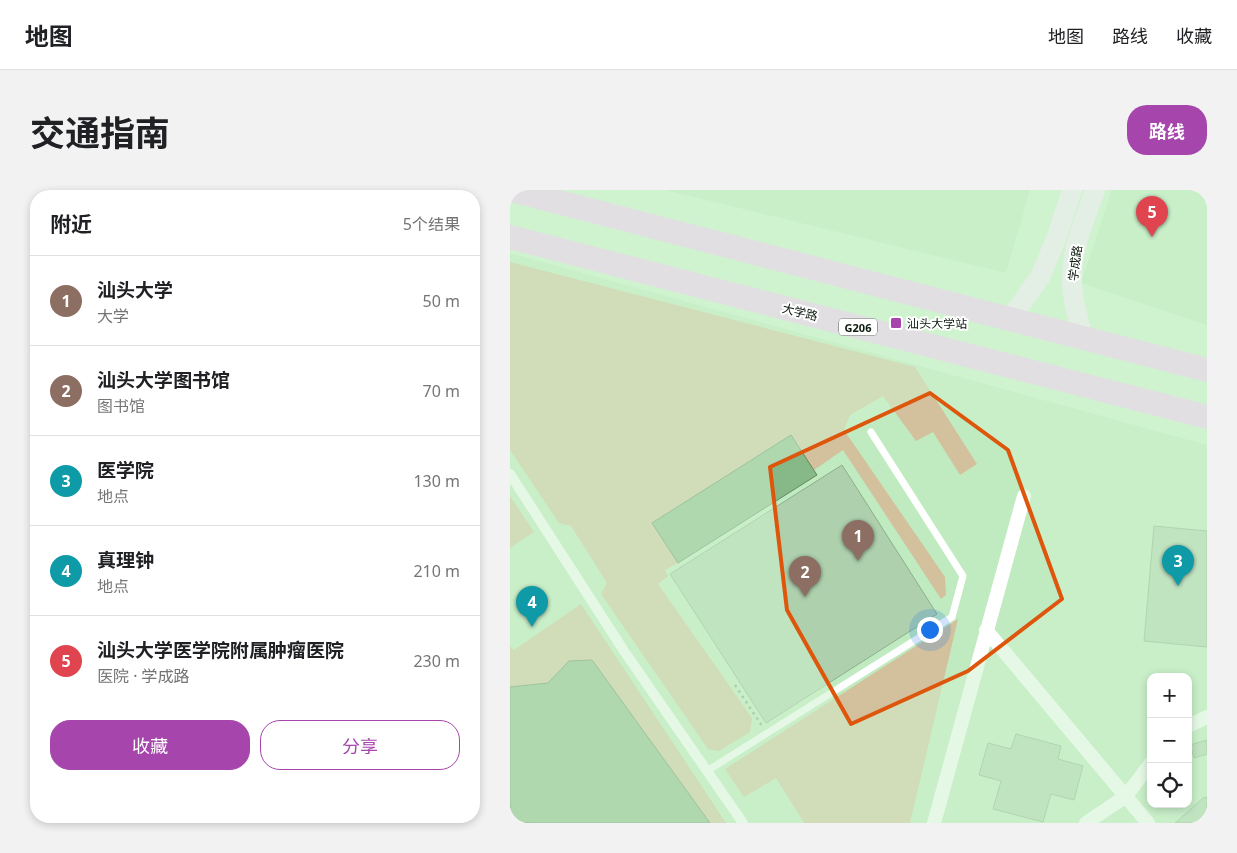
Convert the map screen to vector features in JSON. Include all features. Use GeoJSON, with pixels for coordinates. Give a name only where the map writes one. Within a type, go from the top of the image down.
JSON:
{"type":"FeatureCollection","features":[{"type":"Feature","properties":{"kind":"highway"},"geometry":{"type":"LineString","coordinates":[[512,190],[1207,370]]}},
{"type":"Feature","properties":{"kind":"highway","name":"大学路"},"geometry":{"type":"LineString","coordinates":[[510,238],[1207,417]]}},
{"type":"Feature","properties":{"kind":"main road","name":"学成路"},"geometry":{"type":"LineString","coordinates":[[1011,318],[1040,277],[1056,239],[1072,190]]}},
{"type":"Feature","properties":{"kind":"main road","name":"学成路"},"geometry":{"type":"LineString","coordinates":[[1083,337],[1073,297],[1072,275],[1076,246],[1095,190]]}},
{"type":"Feature","properties":{"kind":"street"},"geometry":{"type":"LineString","coordinates":[[510,474],[624,651],[743,823]]}},
{"type":"Feature","properties":{"kind":"street"},"geometry":{"type":"LineString","coordinates":[[934,823],[1024,496]]}},
{"type":"Feature","properties":{"kind":"street"},"geometry":{"type":"LineString","coordinates":[[986,630],[1148,823]]}},
{"type":"Feature","properties":{"kind":"street"},"geometry":{"type":"LineString","coordinates":[[1192,724],[1207,717]]}},
{"type":"Feature","properties":{"kind":"street"},"geometry":{"type":"LineString","coordinates":[[1086,823],[1126,796],[1147,768]]}},
{"type":"Feature","properties":{"kind":"lane"},"geometry":{"type":"LineString","coordinates":[[707,771],[952,617],[963,576],[871,432]]}},
{"type":"Feature","properties":{"kind":"path"},"geometry":{"type":"LineString","coordinates":[[735,684],[767,734]]}},
{"type":"Feature","properties":{"kind":"highlighted area"},"geometry":{"type":"Polygon","coordinates":[[[930,393],[1008,450],[1062,599],[968,671],[851,724],[787,610],[770,467],[930,393]]]}},
{"type":"Feature","properties":{"kind":"shaded area"},"geometry":{"type":"Polygon","coordinates":[[[665,190],[1030,190],[1006,273],[665,190]]]}},
{"type":"Feature","properties":{"kind":"shaded area"},"geometry":{"type":"Polygon","coordinates":[[[1112,190],[1207,190],[1207,325],[1081,283],[1112,190]]]}},
{"type":"Feature","properties":{"kind":"shaded area"},"geometry":{"type":"Polygon","coordinates":[[[510,253],[1207,445],[1207,823],[510,823],[510,253]]]}},
{"type":"Feature","properties":{"kind":"shaded area"},"geometry":{"type":"Polygon","coordinates":[[[510,262],[915,367],[977,464],[960,475],[933,432],[916,441],[883,396],[850,415],[844,430],[945,577],[946,595],[941,599],[843,450],[814,470],[791,435],[653,523],[678,563],[665,570],[668,576],[658,584],[752,718],[750,732],[719,751],[708,749],[601,594],[607,583],[571,526],[559,523],[510,450],[510,262]]]}},
{"type":"Feature","properties":{"kind":"shaded area"},"geometry":{"type":"Polygon","coordinates":[[[791,435],[817,475],[678,563],[652,523],[791,435]]]}},
{"type":"Feature","properties":{"kind":"shaded area"},"geometry":{"type":"Polygon","coordinates":[[[510,496],[534,532],[510,548],[510,496]]]}},
{"type":"Feature","properties":{"kind":"shaded area"},"geometry":{"type":"Polygon","coordinates":[[[581,604],[726,823],[510,823],[510,646],[514,650],[581,604]]]}},
{"type":"Feature","properties":{"kind":"shaded area"},"geometry":{"type":"Polygon","coordinates":[[[958,619],[910,823],[804,823],[776,778],[744,797],[725,769],[958,619]]]}},
{"type":"Feature","properties":{"kind":"shaded area"},"geometry":{"type":"Polygon","coordinates":[[[592,660],[710,823],[510,823],[510,687],[548,683],[569,661],[592,660]]]}},
{"type":"Feature","properties":{"kind":"building"},"geometry":{"type":"Polygon","coordinates":[[[842,465],[937,614],[766,723],[670,574],[842,465]]]}},
{"type":"Feature","properties":{"kind":"building"},"geometry":{"type":"Polygon","coordinates":[[[1154,526],[1207,531],[1207,647],[1144,641],[1154,526]]]}},
{"type":"Feature","properties":{"kind":"building"},"geometry":{"type":"Polygon","coordinates":[[[1016,734],[1061,746],[1058,759],[1083,766],[1074,800],[1051,794],[1043,822],[993,809],[1001,781],[979,775],[988,743],[1011,749],[1016,734]]]}},
{"type":"Feature","properties":{"kind":"building"},"geometry":{"type":"Polygon","coordinates":[[[1207,740],[1207,754],[1194,758],[1192,744],[1207,740]]]}},
{"type":"Feature","properties":{"kind":"building"},"geometry":{"type":"Polygon","coordinates":[[[1207,797],[1207,823],[1175,823],[1192,808],[1203,798],[1207,797]]]}},
{"type":"Feature","properties":{"kind":"place","name":"汕头大学医学院附属肿瘤医院"},"geometry":{"type":"Point","coordinates":[1152,237]}},
{"type":"Feature","properties":{"kind":"place","name":"汕头大学站"},"geometry":{"type":"Point","coordinates":[896,323]}},
{"type":"Feature","properties":{"kind":"place","name":"汕头大学"},"geometry":{"type":"Point","coordinates":[858,561]}},
{"type":"Feature","properties":{"kind":"place","name":"医学院"},"geometry":{"type":"Point","coordinates":[1178,586]}},
{"type":"Feature","properties":{"kind":"place","name":"汕头大学图书馆"},"geometry":{"type":"Point","coordinates":[805,597]}},
{"type":"Feature","properties":{"kind":"place","name":"真理钟"},"geometry":{"type":"Point","coordinates":[532,627]}}]}
